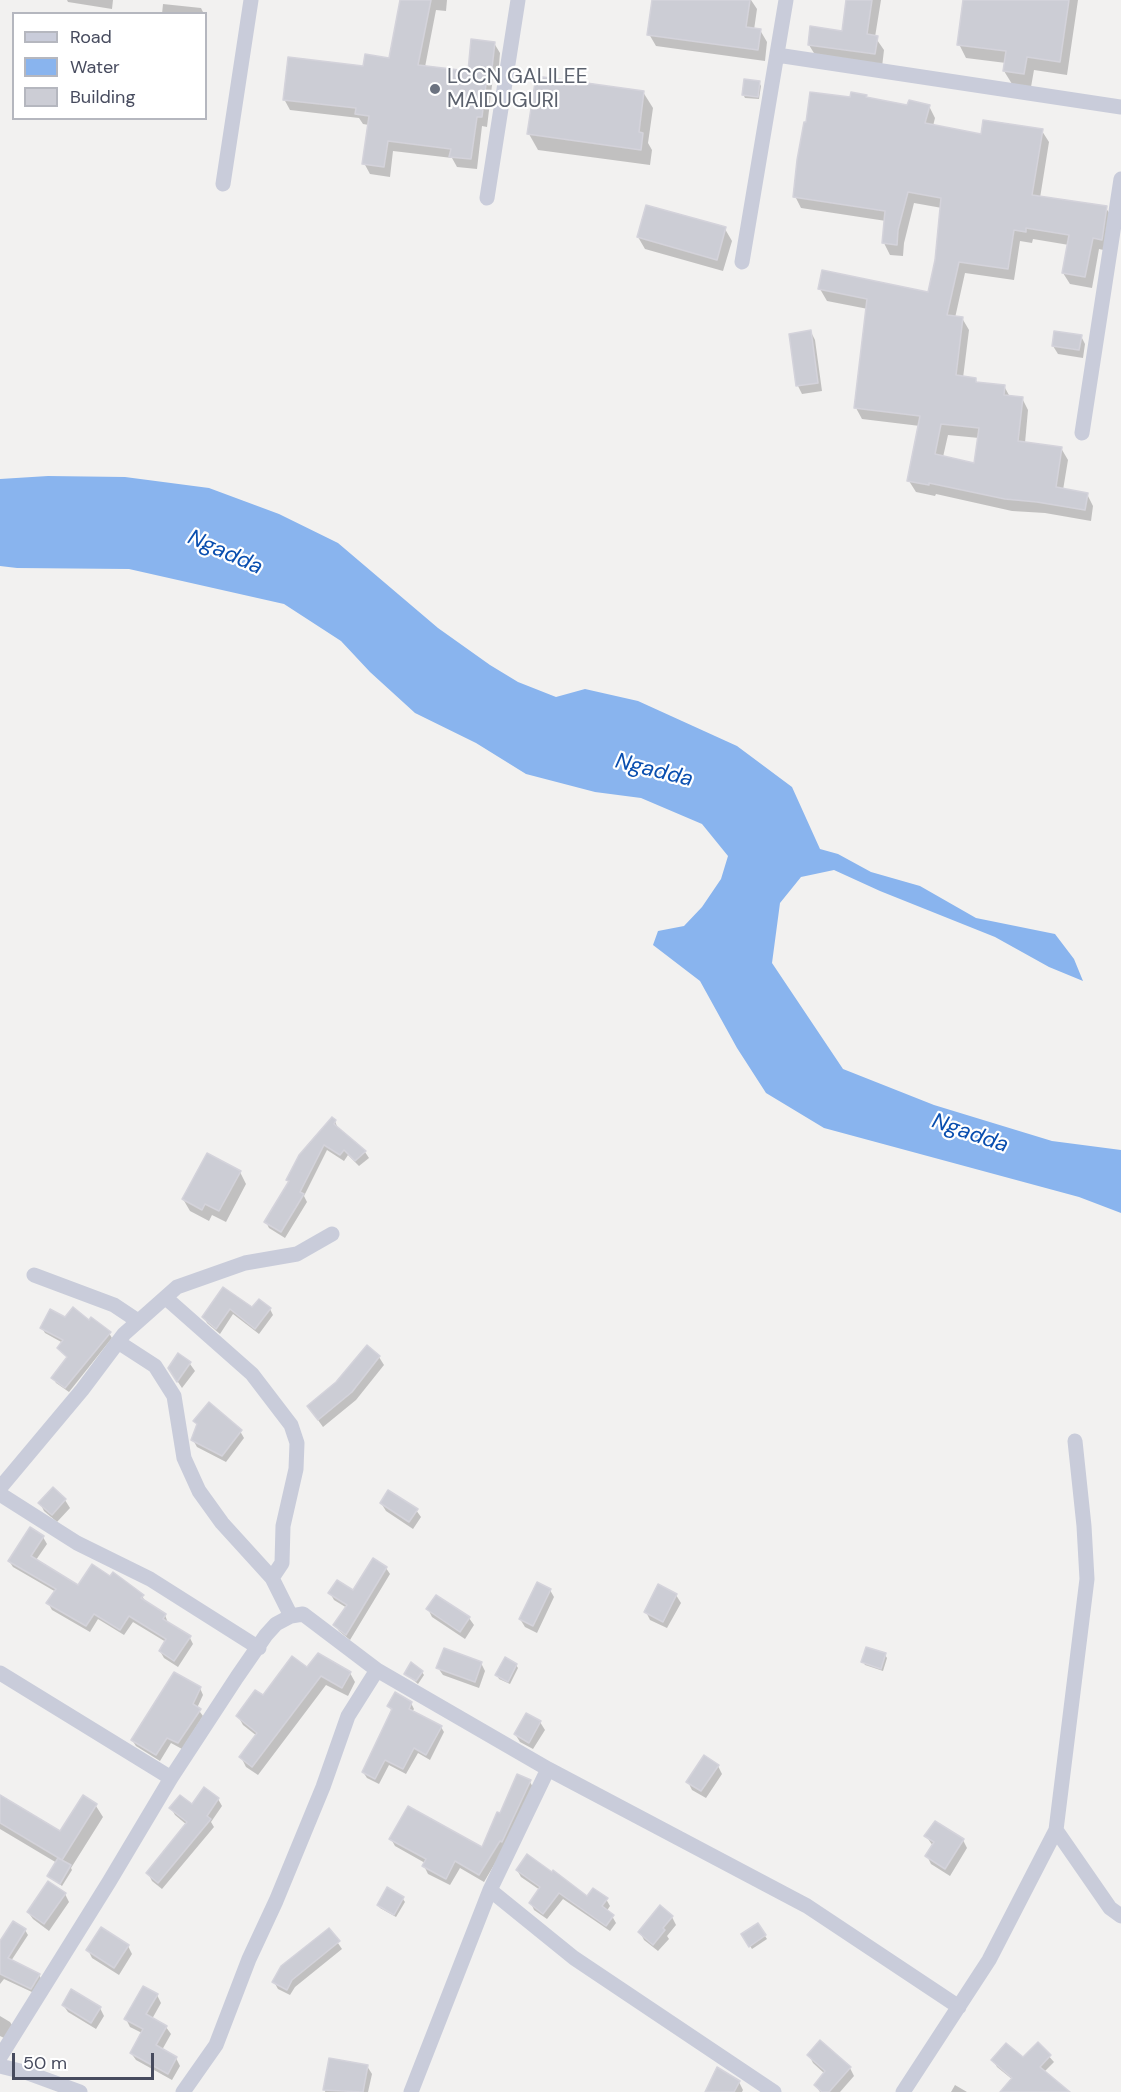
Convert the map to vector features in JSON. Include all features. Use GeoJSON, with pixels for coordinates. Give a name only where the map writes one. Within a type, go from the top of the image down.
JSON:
{"type":"FeatureCollection","features":[{"type":"Feature","properties":{"kind":"street"},"geometry":{"type":"LineString","coordinates":[[223,184],[250,0]]}},
{"type":"Feature","properties":{"kind":"street"},"geometry":{"type":"LineString","coordinates":[[487,198],[518,0]]}},
{"type":"Feature","properties":{"kind":"street"},"geometry":{"type":"LineString","coordinates":[[742,262],[786,0]]}},
{"type":"Feature","properties":{"kind":"street"},"geometry":{"type":"LineString","coordinates":[[777,55],[1121,107]]}},
{"type":"Feature","properties":{"kind":"street"},"geometry":{"type":"LineString","coordinates":[[1082,433],[1121,179]]}},
{"type":"Feature","properties":{"kind":"street"},"geometry":{"type":"LineString","coordinates":[[0,1488],[82,1390],[118,1342],[177,1287],[245,1263],[297,1254],[332,1234]]}},
{"type":"Feature","properties":{"kind":"street"},"geometry":{"type":"LineString","coordinates":[[34,1275],[114,1305],[138,1321]]}},
{"type":"Feature","properties":{"kind":"street"},"geometry":{"type":"LineString","coordinates":[[166,1298],[252,1374],[291,1425],[297,1443],[296,1469],[283,1526],[282,1563],[272,1578]]}},
{"type":"Feature","properties":{"kind":"street"},"geometry":{"type":"LineString","coordinates":[[118,1342],[155,1366],[174,1396],[184,1458],[199,1491],[222,1522],[272,1578],[291,1616]]}},
{"type":"Feature","properties":{"kind":"street"},"geometry":{"type":"LineString","coordinates":[[903,2092],[989,1960],[1056,1830],[1087,1579],[1075,1441]]}},
{"type":"Feature","properties":{"kind":"street"},"geometry":{"type":"LineString","coordinates":[[0,1494],[77,1543],[150,1579],[259,1648]]}},
{"type":"Feature","properties":{"kind":"street"},"geometry":{"type":"LineString","coordinates":[[0,2057],[171,1778],[237,1677],[276,1624],[291,1616],[303,1614],[377,1670],[548,1769],[807,1906],[959,2007]]}},
{"type":"Feature","properties":{"kind":"street"},"geometry":{"type":"LineString","coordinates":[[183,2092],[216,2045],[249,1959],[276,1901],[323,1787],[348,1716],[377,1670]]}},
{"type":"Feature","properties":{"kind":"street"},"geometry":{"type":"LineString","coordinates":[[0,1673],[171,1778]]}},
{"type":"Feature","properties":{"kind":"street"},"geometry":{"type":"LineString","coordinates":[[411,2092],[490,1890],[548,1769]]}},
{"type":"Feature","properties":{"kind":"street"},"geometry":{"type":"LineString","coordinates":[[1056,1830],[1110,1908],[1121,1916]]}},
{"type":"Feature","properties":{"kind":"street"},"geometry":{"type":"LineString","coordinates":[[490,1890],[574,1958],[774,2092]]}},
{"type":"Feature","properties":{"kind":"street"},"geometry":{"type":"LineString","coordinates":[[0,2066],[28,2073],[80,2092]]}},
{"type":"Feature","properties":{"kind":"water","name":"Ngadda"},"geometry":{"type":"Polygon","coordinates":[[[48,476],[125,477],[209,488],[279,514],[338,543],[438,628],[518,682],[556,697],[585,689],[638,701],[737,746],[792,787],[820,849],[838,854],[871,872],[920,886],[976,918],[1055,934],[1074,959],[1083,981],[1049,967],[995,937],[834,870],[801,877],[780,903],[772,963],[843,1069],[934,1105],[1052,1141],[1121,1150],[1121,1213],[1079,1197],[824,1128],[766,1093],[737,1048],[700,981],[653,945],[658,931],[684,926],[702,907],[721,879],[728,856],[702,824],[641,798],[595,792],[526,774],[476,743],[415,713],[370,672],[341,641],[284,604],[129,569],[0,566],[0,479],[48,476]]]}},
{"type":"Feature","properties":{"kind":"building"},"geometry":{"type":"Polygon","coordinates":[[[400,0],[431,0],[418,65],[468,71],[471,39],[495,42],[492,68],[488,67],[482,117],[477,117],[471,159],[449,157],[451,149],[388,141],[384,167],[362,164],[369,116],[355,114],[356,108],[283,100],[288,57],[363,66],[365,54],[389,58],[400,0]]]}},
{"type":"Feature","properties":{"kind":"building"},"geometry":{"type":"Polygon","coordinates":[[[652,0],[750,0],[746,27],[761,29],[758,50],[647,35],[652,0]]]}},
{"type":"Feature","properties":{"kind":"building"},"geometry":{"type":"Polygon","coordinates":[[[846,0],[872,0],[867,34],[878,36],[875,54],[808,45],[810,26],[842,31],[846,0]]]}},
{"type":"Feature","properties":{"kind":"building"},"geometry":{"type":"Polygon","coordinates":[[[963,0],[1069,0],[1060,62],[1027,57],[1024,74],[1003,71],[1006,51],[957,45],[963,0]]]}},
{"type":"Feature","properties":{"kind":"building"},"geometry":{"type":"Polygon","coordinates":[[[536,76],[644,91],[639,132],[643,133],[641,150],[527,134],[536,76]]]}},
{"type":"Feature","properties":{"kind":"building"},"geometry":{"type":"Polygon","coordinates":[[[744,79],[760,81],[758,97],[742,95],[744,79]]]}},
{"type":"Feature","properties":{"kind":"building"},"geometry":{"type":"Polygon","coordinates":[[[810,92],[850,97],[851,92],[907,105],[909,100],[930,105],[925,123],[981,134],[983,120],[1043,129],[1032,195],[1107,206],[1102,240],[1093,238],[1085,277],[1062,273],[1069,235],[1026,228],[1026,232],[1014,230],[1008,269],[959,262],[947,315],[963,317],[956,375],[976,378],[976,382],[1005,385],[1004,395],[1023,397],[1018,441],[1062,447],[1056,487],[1088,493],[1085,510],[1005,499],[929,483],[929,485],[907,481],[920,416],[854,408],[867,299],[818,289],[822,270],[928,292],[935,260],[941,198],[908,192],[898,230],[897,245],[882,243],[885,211],[793,197],[797,160],[804,122],[806,122],[810,92]],[[941,424],[935,454],[974,463],[979,428],[941,424]]]}},
{"type":"Feature","properties":{"kind":"building"},"geometry":{"type":"Polygon","coordinates":[[[646,205],[726,227],[717,260],[637,237],[646,205]]]}},
{"type":"Feature","properties":{"kind":"building"},"geometry":{"type":"Polygon","coordinates":[[[811,330],[818,383],[796,386],[789,334],[811,330]]]}},
{"type":"Feature","properties":{"kind":"building"},"geometry":{"type":"Polygon","coordinates":[[[1054,331],[1082,335],[1079,350],[1052,346],[1054,331]]]}},
{"type":"Feature","properties":{"kind":"building"},"geometry":{"type":"Polygon","coordinates":[[[332,1117],[336,1120],[334,1124],[366,1151],[355,1161],[344,1150],[340,1155],[324,1145],[300,1192],[304,1194],[281,1232],[264,1222],[289,1181],[286,1180],[299,1155],[332,1117]]]}},
{"type":"Feature","properties":{"kind":"building"},"geometry":{"type":"Polygon","coordinates":[[[207,1153],[241,1171],[219,1211],[205,1204],[202,1210],[182,1199],[207,1153]]]}},
{"type":"Feature","properties":{"kind":"building"},"geometry":{"type":"Polygon","coordinates":[[[223,1287],[252,1307],[259,1299],[271,1308],[255,1329],[230,1309],[216,1329],[202,1317],[223,1287]]]}},
{"type":"Feature","properties":{"kind":"building"},"geometry":{"type":"Polygon","coordinates":[[[73,1307],[89,1320],[91,1317],[111,1332],[65,1388],[51,1378],[67,1357],[57,1348],[63,1340],[40,1328],[50,1309],[65,1317],[73,1307]]]}},
{"type":"Feature","properties":{"kind":"building"},"geometry":{"type":"Polygon","coordinates":[[[367,1345],[380,1356],[352,1392],[318,1420],[307,1406],[336,1382],[367,1345]]]}},
{"type":"Feature","properties":{"kind":"building"},"geometry":{"type":"Polygon","coordinates":[[[178,1353],[191,1362],[177,1382],[168,1368],[178,1353]]]}},
{"type":"Feature","properties":{"kind":"building"},"geometry":{"type":"Polygon","coordinates":[[[209,1402],[242,1430],[222,1456],[191,1440],[197,1424],[193,1421],[209,1402]]]}},
{"type":"Feature","properties":{"kind":"building"},"geometry":{"type":"Polygon","coordinates":[[[53,1487],[66,1499],[52,1515],[38,1503],[53,1487]]]}},
{"type":"Feature","properties":{"kind":"building"},"geometry":{"type":"Polygon","coordinates":[[[388,1490],[418,1509],[409,1522],[380,1503],[388,1490]]]}},
{"type":"Feature","properties":{"kind":"building"},"geometry":{"type":"Polygon","coordinates":[[[30,1527],[44,1536],[31,1556],[78,1585],[92,1564],[110,1576],[113,1572],[144,1595],[141,1598],[166,1614],[163,1619],[191,1636],[174,1661],[159,1651],[166,1639],[129,1616],[120,1630],[94,1614],[86,1626],[46,1603],[56,1589],[8,1561],[30,1527]]]}},
{"type":"Feature","properties":{"kind":"building"},"geometry":{"type":"Polygon","coordinates":[[[373,1558],[387,1567],[346,1635],[333,1625],[347,1605],[328,1593],[337,1580],[353,1590],[373,1558]]]}},
{"type":"Feature","properties":{"kind":"building"},"geometry":{"type":"Polygon","coordinates":[[[537,1582],[551,1589],[533,1626],[519,1619],[537,1582]]]}},
{"type":"Feature","properties":{"kind":"building"},"geometry":{"type":"Polygon","coordinates":[[[658,1584],[677,1594],[663,1622],[644,1612],[658,1584]]]}},
{"type":"Feature","properties":{"kind":"building"},"geometry":{"type":"Polygon","coordinates":[[[436,1595],[470,1617],[460,1632],[426,1609],[436,1595]]]}},
{"type":"Feature","properties":{"kind":"building"},"geometry":{"type":"Polygon","coordinates":[[[866,1647],[886,1653],[881,1669],[861,1662],[866,1647]]]}},
{"type":"Feature","properties":{"kind":"building"},"geometry":{"type":"Polygon","coordinates":[[[444,1648],[482,1662],[475,1682],[436,1668],[444,1648]]]}},
{"type":"Feature","properties":{"kind":"building"},"geometry":{"type":"Polygon","coordinates":[[[318,1653],[351,1672],[342,1688],[321,1676],[252,1767],[239,1757],[257,1733],[236,1716],[255,1690],[263,1695],[292,1656],[307,1667],[318,1653]]]}},
{"type":"Feature","properties":{"kind":"building"},"geometry":{"type":"Polygon","coordinates":[[[505,1657],[517,1664],[508,1682],[495,1675],[505,1657]]]}},
{"type":"Feature","properties":{"kind":"building"},"geometry":{"type":"Polygon","coordinates":[[[411,1662],[423,1671],[416,1681],[404,1674],[411,1662]]]}},
{"type":"Feature","properties":{"kind":"building"},"geometry":{"type":"Polygon","coordinates":[[[174,1672],[201,1687],[193,1704],[201,1709],[178,1743],[167,1738],[156,1755],[131,1740],[174,1672]]]}},
{"type":"Feature","properties":{"kind":"building"},"geometry":{"type":"Polygon","coordinates":[[[395,1692],[412,1702],[409,1709],[442,1726],[426,1755],[414,1748],[403,1769],[385,1760],[375,1779],[362,1772],[392,1709],[387,1706],[395,1692]]]}},
{"type":"Feature","properties":{"kind":"building"},"geometry":{"type":"Polygon","coordinates":[[[526,1713],[541,1721],[529,1743],[514,1734],[526,1713]]]}},
{"type":"Feature","properties":{"kind":"building"},"geometry":{"type":"Polygon","coordinates":[[[704,1755],[719,1765],[701,1791],[686,1782],[704,1755]]]}},
{"type":"Feature","properties":{"kind":"building"},"geometry":{"type":"Polygon","coordinates":[[[517,1774],[531,1780],[502,1842],[500,1841],[479,1875],[455,1861],[446,1879],[422,1866],[426,1859],[389,1839],[408,1806],[482,1847],[517,1774]]]}},
{"type":"Feature","properties":{"kind":"building"},"geometry":{"type":"Polygon","coordinates":[[[204,1787],[219,1798],[207,1816],[211,1819],[158,1883],[146,1873],[187,1822],[169,1808],[180,1795],[192,1804],[204,1787]]]}},
{"type":"Feature","properties":{"kind":"building"},"geometry":{"type":"Polygon","coordinates":[[[0,1795],[60,1831],[83,1795],[97,1804],[62,1860],[0,1823],[0,1795]]]}},
{"type":"Feature","properties":{"kind":"building"},"geometry":{"type":"Polygon","coordinates":[[[935,1821],[964,1839],[945,1869],[925,1856],[934,1842],[924,1836],[935,1821]]]}},
{"type":"Feature","properties":{"kind":"building"},"geometry":{"type":"Polygon","coordinates":[[[527,1854],[552,1872],[553,1870],[587,1896],[593,1888],[608,1898],[602,1906],[614,1915],[606,1926],[559,1893],[543,1914],[529,1903],[540,1887],[516,1870],[527,1854]]]}},
{"type":"Feature","properties":{"kind":"building"},"geometry":{"type":"Polygon","coordinates":[[[58,1858],[71,1865],[60,1884],[47,1876],[58,1858]]]}},
{"type":"Feature","properties":{"kind":"building"},"geometry":{"type":"Polygon","coordinates":[[[48,1881],[66,1893],[44,1924],[27,1912],[48,1881]]]}},
{"type":"Feature","properties":{"kind":"building"},"geometry":{"type":"Polygon","coordinates":[[[387,1887],[404,1897],[394,1915],[377,1905],[387,1887]]]}},
{"type":"Feature","properties":{"kind":"building"},"geometry":{"type":"Polygon","coordinates":[[[660,1905],[673,1916],[653,1945],[638,1932],[660,1905]]]}},
{"type":"Feature","properties":{"kind":"building"},"geometry":{"type":"Polygon","coordinates":[[[13,1921],[26,1929],[8,1958],[40,1974],[31,1989],[0,1974],[0,1941],[13,1921]]]}},
{"type":"Feature","properties":{"kind":"building"},"geometry":{"type":"Polygon","coordinates":[[[758,1923],[766,1935],[749,1947],[741,1934],[758,1923]]]}},
{"type":"Feature","properties":{"kind":"building"},"geometry":{"type":"Polygon","coordinates":[[[101,1927],[129,1945],[114,1968],[86,1950],[101,1927]]]}},
{"type":"Feature","properties":{"kind":"building"},"geometry":{"type":"Polygon","coordinates":[[[329,1928],[340,1941],[292,1980],[287,1990],[272,1982],[281,1966],[329,1928]]]}},
{"type":"Feature","properties":{"kind":"building"},"geometry":{"type":"Polygon","coordinates":[[[143,1986],[158,1994],[146,2014],[167,2026],[156,2045],[177,2057],[168,2074],[130,2053],[143,2029],[124,2019],[143,1986]]]}},
{"type":"Feature","properties":{"kind":"building"},"geometry":{"type":"Polygon","coordinates":[[[71,1989],[101,2007],[91,2023],[62,2005],[71,1989]]]}},
{"type":"Feature","properties":{"kind":"building"},"geometry":{"type":"Polygon","coordinates":[[[820,2040],[851,2067],[829,2092],[822,2092],[814,2085],[825,2071],[807,2055],[820,2040]]]}},
{"type":"Feature","properties":{"kind":"building"},"geometry":{"type":"Polygon","coordinates":[[[1038,2042],[1051,2055],[1040,2067],[1070,2092],[1000,2092],[1012,2078],[991,2060],[1006,2043],[1023,2057],[1038,2042]]]}},
{"type":"Feature","properties":{"kind":"building"},"geometry":{"type":"Polygon","coordinates":[[[329,2058],[368,2065],[363,2092],[323,2090],[329,2058]]]}},
{"type":"Feature","properties":{"kind":"building"},"geometry":{"type":"Polygon","coordinates":[[[717,2067],[740,2081],[734,2092],[705,2092],[717,2067]]]}},
{"type":"Feature","properties":{"kind":"place","name":"LCCN GALILEE MAIDUGURI"},"geometry":{"type":"Point","coordinates":[435,89]}}]}
